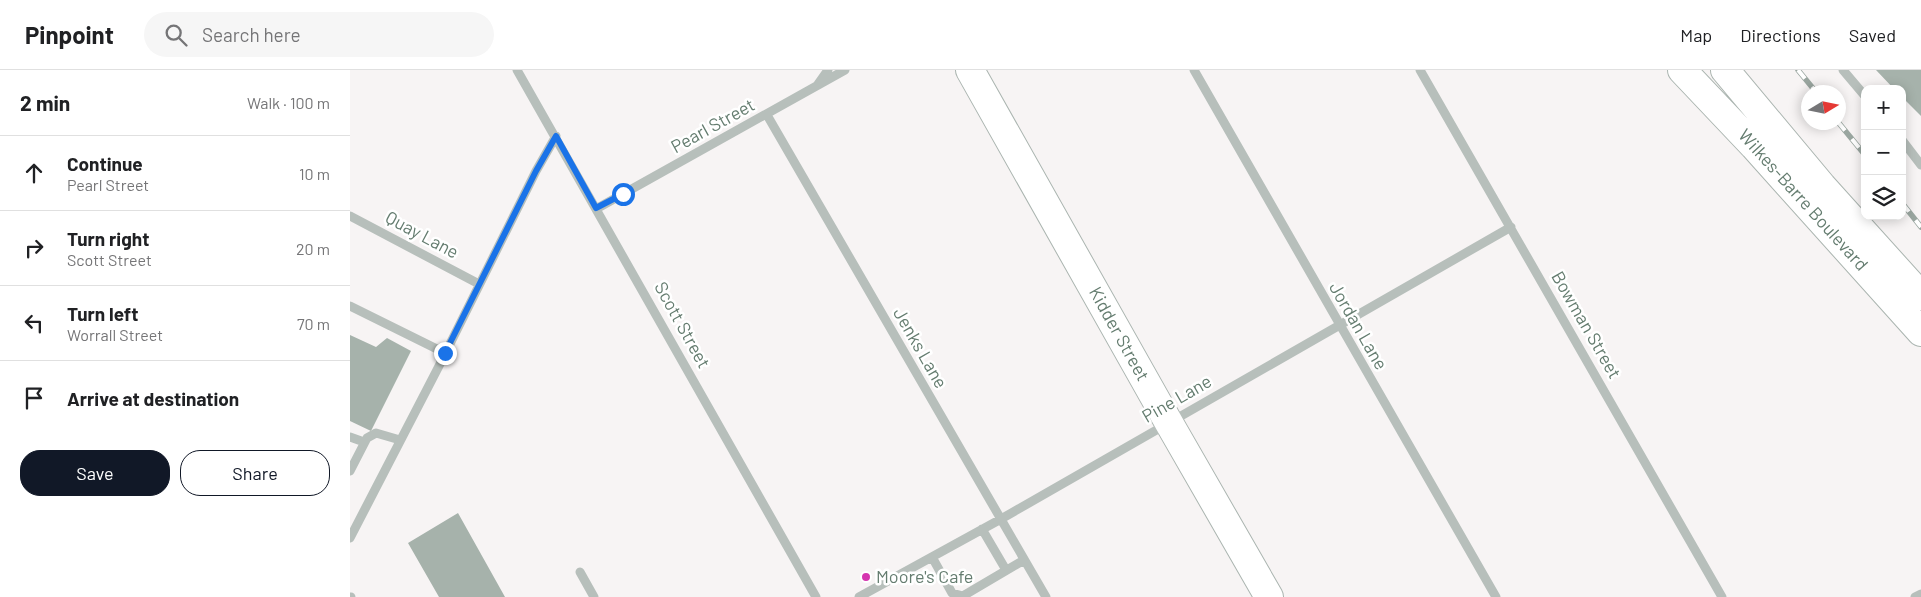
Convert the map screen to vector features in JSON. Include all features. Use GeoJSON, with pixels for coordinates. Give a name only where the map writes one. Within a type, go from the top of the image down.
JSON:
{"type":"FeatureCollection","features":[{"type":"Feature","properties":{"kind":"main road","name":"Kidder Street"},"geometry":{"type":"LineString","coordinates":[[970,70],[1269,597]]}},
{"type":"Feature","properties":{"kind":"main road","name":"Wilkes-Barre Boulevard"},"geometry":{"type":"LineString","coordinates":[[1682,70],[1754,146],[1921,332]]}},
{"type":"Feature","properties":{"kind":"main road","name":"Wilkes-Barre Boulevard"},"geometry":{"type":"LineString","coordinates":[[1725,70],[1822,186],[1921,296]]}},
{"type":"Feature","properties":{"kind":"street","name":"Scott Street"},"geometry":{"type":"LineString","coordinates":[[517,70],[816,597]]}},
{"type":"Feature","properties":{"kind":"street"},"geometry":{"type":"LineString","coordinates":[[817,86],[828,70]]}},
{"type":"Feature","properties":{"kind":"street","name":"Pearl Street"},"geometry":{"type":"LineString","coordinates":[[596,208],[767,115],[845,70]]}},
{"type":"Feature","properties":{"kind":"street","name":"Jordan Lane"},"geometry":{"type":"LineString","coordinates":[[1194,70],[1496,597]]}},
{"type":"Feature","properties":{"kind":"street","name":"Bowman Street"},"geometry":{"type":"LineString","coordinates":[[1420,70],[1722,597]]}},
{"type":"Feature","properties":{"kind":"street"},"geometry":{"type":"LineString","coordinates":[[1843,70],[1861,91]]}},
{"type":"Feature","properties":{"kind":"street","name":"Jenks Lane"},"geometry":{"type":"LineString","coordinates":[[767,115],[1046,597]]}},
{"type":"Feature","properties":{"kind":"street"},"geometry":{"type":"LineString","coordinates":[[350,538],[536,171],[556,136]]}},
{"type":"Feature","properties":{"kind":"street"},"geometry":{"type":"LineString","coordinates":[[1906,145],[1921,165]]}},
{"type":"Feature","properties":{"kind":"street","name":"Quay Lane"},"geometry":{"type":"LineString","coordinates":[[350,216],[479,284]]}},
{"type":"Feature","properties":{"kind":"street","name":"Pine Lane"},"geometry":{"type":"LineString","coordinates":[[859,597],[1001,519],[1511,227]]}},
{"type":"Feature","properties":{"kind":"street"},"geometry":{"type":"LineString","coordinates":[[350,306],[445,353]]}},
{"type":"Feature","properties":{"kind":"street"},"geometry":{"type":"LineString","coordinates":[[350,471],[367,438],[376,433],[400,440]]}},
{"type":"Feature","properties":{"kind":"street"},"geometry":{"type":"LineString","coordinates":[[350,437],[364,442]]}},
{"type":"Feature","properties":{"kind":"street"},"geometry":{"type":"LineString","coordinates":[[982,529],[1006,570]]}},
{"type":"Feature","properties":{"kind":"street"},"geometry":{"type":"LineString","coordinates":[[932,557],[952,593],[963,596],[1024,560]]}},
{"type":"Feature","properties":{"kind":"street"},"geometry":{"type":"LineString","coordinates":[[580,572],[594,597]]}},
{"type":"Feature","properties":{"kind":"street"},"geometry":{"type":"LineString","coordinates":[[1915,597],[1921,594]]}},
{"type":"Feature","properties":{"kind":"building"},"geometry":{"type":"Polygon","coordinates":[[[1876,70],[1921,70],[1921,116],[1906,101],[1906,85],[1890,85],[1876,70]]]}},
{"type":"Feature","properties":{"kind":"building"},"geometry":{"type":"Polygon","coordinates":[[[350,335],[376,347],[387,338],[411,351],[371,431],[350,421],[350,335]]]}},
{"type":"Feature","properties":{"kind":"building"},"geometry":{"type":"Polygon","coordinates":[[[458,513],[505,597],[439,597],[408,543],[458,513]]]}},
{"type":"Feature","properties":{"kind":"railway"},"geometry":{"type":"LineString","coordinates":[[1798,70],[1810,85]]}},
{"type":"Feature","properties":{"kind":"railway"},"geometry":{"type":"LineString","coordinates":[[1845,130],[1861,150]]}},
{"type":"Feature","properties":{"kind":"railway"},"geometry":{"type":"LineString","coordinates":[[1906,208],[1921,227]]}},
{"type":"Feature","properties":{"kind":"place","name":"Moore's Cafe"},"geometry":{"type":"Point","coordinates":[866,577]}},
{"type":"Feature","properties":{"kind":"route"},"geometry":{"type":"LineString","coordinates":[[445,353],[536,171],[556,136],[596,208],[623,194]]}}]}
